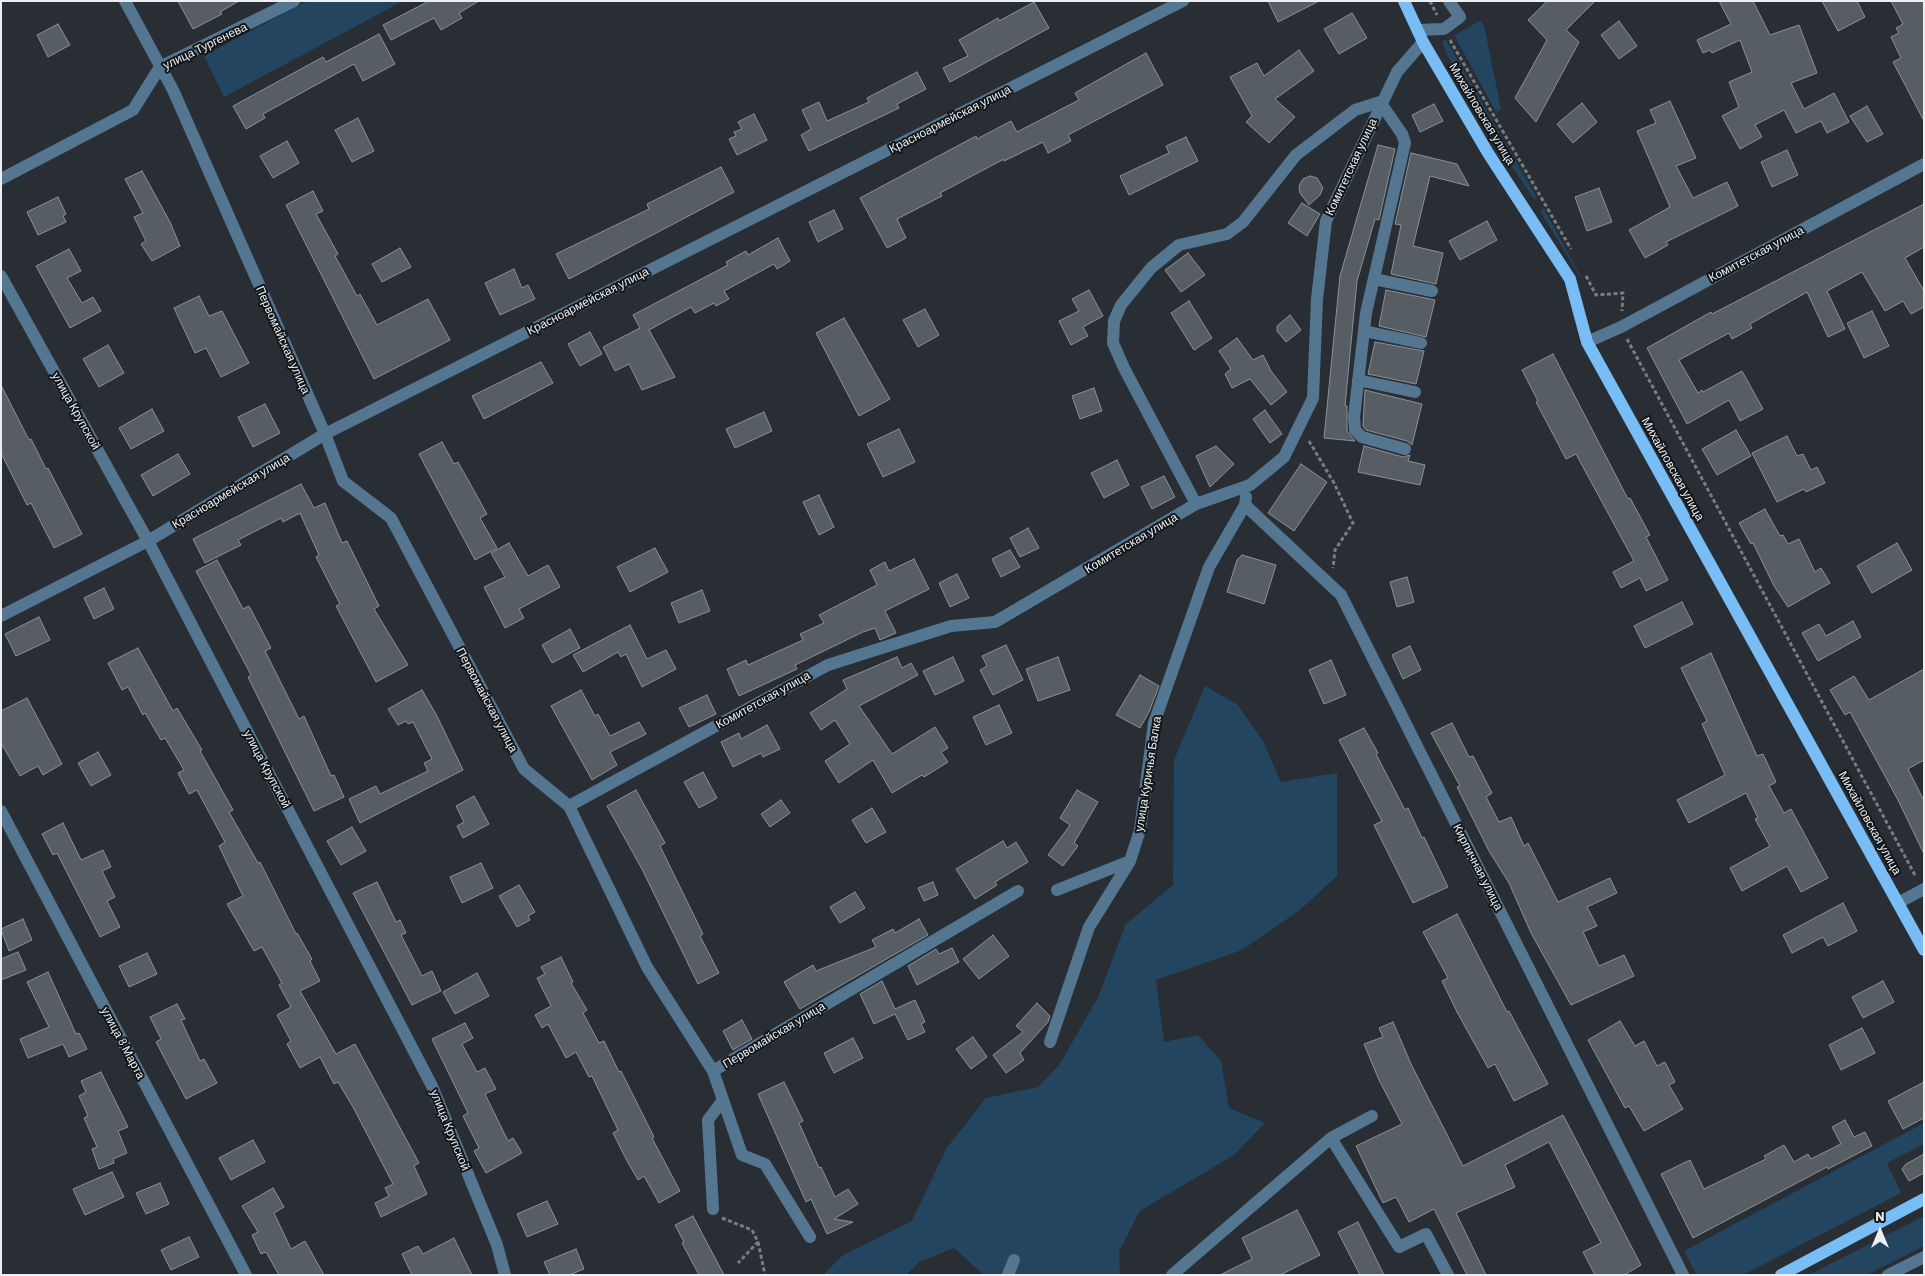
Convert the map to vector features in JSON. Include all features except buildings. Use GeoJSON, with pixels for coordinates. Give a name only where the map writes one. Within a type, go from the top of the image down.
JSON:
{"type":"FeatureCollection","features":[{"type":"Feature","properties":{"kind":"main road","name":"Михайловская улица"},"geometry":{"type":"LineString","coordinates":[[1404,1],[1421,36],[1488,153],[1570,279],[1587,342],[1924,950]]}},
{"type":"Feature","properties":{"kind":"main road"},"geometry":{"type":"LineString","coordinates":[[1781,1275],[1924,1199]]}},
{"type":"Feature","properties":{"kind":"street","name":"Первомайская улица"},"geometry":{"type":"LineString","coordinates":[[125,1],[173,90],[325,434],[343,481],[391,518],[524,769],[569,806],[647,967],[713,1071],[1018,891]]}},
{"type":"Feature","properties":{"kind":"street","name":"улица Тургенева"},"geometry":{"type":"LineString","coordinates":[[1,179],[133,110],[160,67],[294,1]]}},
{"type":"Feature","properties":{"kind":"street","name":"Красноармейская улица"},"geometry":{"type":"LineString","coordinates":[[1,616],[148,541],[325,434],[1183,1]]}},
{"type":"Feature","properties":{"kind":"street"},"geometry":{"type":"LineString","coordinates":[[1421,36],[1444,29],[1460,17],[1449,1]]}},
{"type":"Feature","properties":{"kind":"street","name":"Комитетская улица"},"geometry":{"type":"LineString","coordinates":[[569,806],[828,665],[952,626],[996,622],[1196,504],[1250,485],[1284,457],[1313,398],[1317,299],[1326,221],[1380,102],[1396,72],[1421,36]]}},
{"type":"Feature","properties":{"kind":"street"},"geometry":{"type":"LineString","coordinates":[[1196,504],[1113,343],[1114,321],[1122,305],[1152,268],[1179,245],[1227,234],[1242,222],[1296,155],[1355,110],[1380,102],[1402,134],[1405,143],[1374,278],[1364,332],[1354,417],[1355,430],[1362,437],[1405,449]]}},
{"type":"Feature","properties":{"kind":"street","name":"Комитетская улица"},"geometry":{"type":"LineString","coordinates":[[1587,342],[1621,327],[1924,164]]}},
{"type":"Feature","properties":{"kind":"street","name":"улица Крупской"},"geometry":{"type":"LineString","coordinates":[[1,276],[148,541],[432,1086],[497,1245],[504,1275]]}},
{"type":"Feature","properties":{"kind":"street"},"geometry":{"type":"LineString","coordinates":[[1374,278],[1432,291]]}},
{"type":"Feature","properties":{"kind":"street"},"geometry":{"type":"LineString","coordinates":[[1364,332],[1421,343]]}},
{"type":"Feature","properties":{"kind":"street"},"geometry":{"type":"LineString","coordinates":[[1358,380],[1415,392]]}},
{"type":"Feature","properties":{"kind":"street"},"geometry":{"type":"LineString","coordinates":[[1245,504],[1250,485]]}},
{"type":"Feature","properties":{"kind":"street","name":"Кирпичная улица"},"geometry":{"type":"LineString","coordinates":[[1245,504],[1341,595],[1683,1275]]}},
{"type":"Feature","properties":{"kind":"street","name":"улица Куричья Балка"},"geometry":{"type":"LineString","coordinates":[[1050,1042],[1089,927],[1130,861],[1140,830],[1154,723],[1209,568],[1245,504]]}},
{"type":"Feature","properties":{"kind":"street","name":"улица 8 Марта"},"geometry":{"type":"LineString","coordinates":[[1,811],[246,1275]]}},
{"type":"Feature","properties":{"kind":"street"},"geometry":{"type":"LineString","coordinates":[[1057,890],[1130,861]]}},
{"type":"Feature","properties":{"kind":"street"},"geometry":{"type":"LineString","coordinates":[[1898,903],[1923,889]]}},
{"type":"Feature","properties":{"kind":"street"},"geometry":{"type":"LineString","coordinates":[[713,1071],[742,1155],[764,1164],[810,1237]]}},
{"type":"Feature","properties":{"kind":"street"},"geometry":{"type":"LineString","coordinates":[[713,1209],[708,1120],[723,1100]]}},
{"type":"Feature","properties":{"kind":"street"},"geometry":{"type":"LineString","coordinates":[[1172,1275],[1331,1138],[1372,1116]]}},
{"type":"Feature","properties":{"kind":"street"},"geometry":{"type":"LineString","coordinates":[[1331,1138],[1399,1248],[1426,1234],[1448,1275]]}},
{"type":"Feature","properties":{"kind":"street"},"geometry":{"type":"LineString","coordinates":[[1888,1275],[1924,1256]]}},
{"type":"Feature","properties":{"kind":"street"},"geometry":{"type":"LineString","coordinates":[[1008,1275],[1014,1260]]}},
{"type":"Feature","properties":{"kind":"path"},"geometry":{"type":"LineString","coordinates":[[1430,1],[1444,29],[1572,252]]}},
{"type":"Feature","properties":{"kind":"path"},"geometry":{"type":"LineString","coordinates":[[1582,269],[1596,295],[1623,293],[1621,327],[1923,889]]}},
{"type":"Feature","properties":{"kind":"path"},"geometry":{"type":"LineString","coordinates":[[1306,436],[1334,483],[1353,523],[1335,550],[1332,586]]}},
{"type":"Feature","properties":{"kind":"path"},"geometry":{"type":"LineString","coordinates":[[713,1209],[723,1219],[752,1230],[758,1242],[765,1275]]}},
{"type":"Feature","properties":{"kind":"path"},"geometry":{"type":"LineString","coordinates":[[738,1263],[758,1242]]}},
{"type":"Feature","properties":{"kind":"shaded area"},"geometry":{"type":"Polygon","coordinates":[[[307,1],[403,1],[224,97],[204,56],[307,1]]]}},
{"type":"Feature","properties":{"kind":"shaded area"},"geometry":{"type":"Polygon","coordinates":[[[1480,21],[1484,25],[1501,109],[1496,112],[1454,35],[1480,21]]]}},
{"type":"Feature","properties":{"kind":"shaded area"},"geometry":{"type":"Polygon","coordinates":[[[1446,40],[1537,198],[1534,199],[1485,128],[1447,54],[1442,42],[1446,40]]]}},
{"type":"Feature","properties":{"kind":"shaded area"},"geometry":{"type":"Polygon","coordinates":[[[1544,209],[1586,286],[1540,211],[1544,209]]]}},
{"type":"Feature","properties":{"kind":"shaded area"},"geometry":{"type":"Polygon","coordinates":[[[1205,686],[1238,705],[1264,743],[1281,782],[1337,773],[1337,876],[1300,910],[1242,950],[1156,980],[1164,1042],[1198,1035],[1221,1061],[1229,1108],[1265,1123],[1234,1155],[1140,1211],[1119,1251],[1120,1275],[984,1275],[954,1248],[919,1262],[906,1275],[823,1275],[843,1255],[912,1221],[946,1149],[986,1098],[1038,1087],[1060,1064],[1098,997],[1126,924],[1173,885],[1174,760],[1205,686]]]}},
{"type":"Feature","properties":{"kind":"shaded area"},"geometry":{"type":"Polygon","coordinates":[[[1924,1123],[1924,1144],[1887,1163],[1901,1193],[1743,1275],[1697,1275],[1684,1251],[1924,1123]]]}},
{"type":"Feature","properties":{"kind":"shaded area"},"geometry":{"type":"Polygon","coordinates":[[[1924,1216],[1924,1246],[1867,1275],[1809,1275],[1924,1216]]]}}]}
